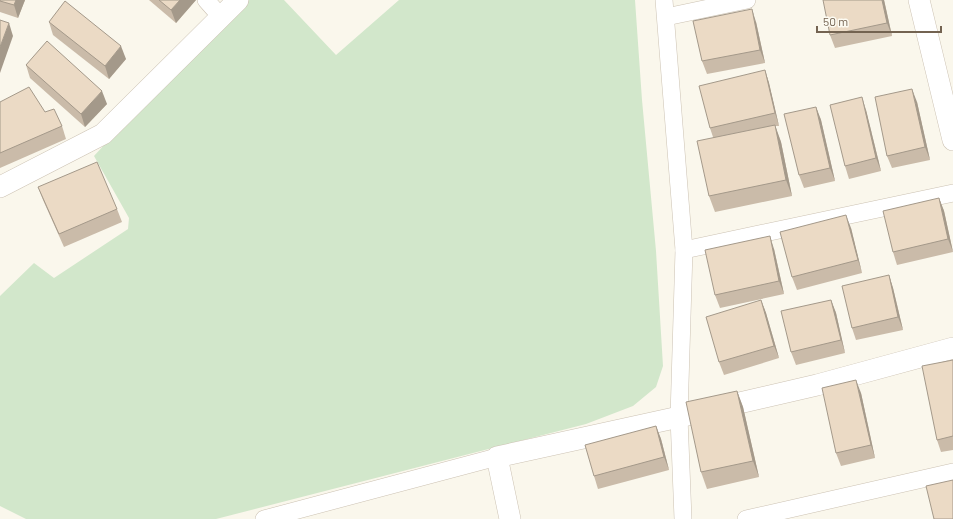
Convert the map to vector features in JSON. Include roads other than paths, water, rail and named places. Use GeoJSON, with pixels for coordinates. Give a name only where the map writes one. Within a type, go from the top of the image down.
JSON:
{"type":"FeatureCollection","features":[{"type":"Feature","properties":{"kind":"street"},"geometry":{"type":"LineString","coordinates":[[206,0],[221,17]]}},
{"type":"Feature","properties":{"kind":"street"},"geometry":{"type":"LineString","coordinates":[[0,187],[103,134],[238,0]]}},
{"type":"Feature","properties":{"kind":"street"},"geometry":{"type":"LineString","coordinates":[[664,0],[684,250],[679,417],[683,519]]}},
{"type":"Feature","properties":{"kind":"street"},"geometry":{"type":"LineString","coordinates":[[666,17],[748,0]]}},
{"type":"Feature","properties":{"kind":"street"},"geometry":{"type":"LineString","coordinates":[[919,0],[953,140]]}},
{"type":"Feature","properties":{"kind":"street"},"geometry":{"type":"LineString","coordinates":[[684,250],[953,193]]}},
{"type":"Feature","properties":{"kind":"street"},"geometry":{"type":"LineString","coordinates":[[264,519],[497,457],[679,417],[817,384],[953,348]]}},
{"type":"Feature","properties":{"kind":"street"},"geometry":{"type":"LineString","coordinates":[[497,457],[510,519]]}},
{"type":"Feature","properties":{"kind":"street"},"geometry":{"type":"LineString","coordinates":[[746,519],[953,472]]}}]}
